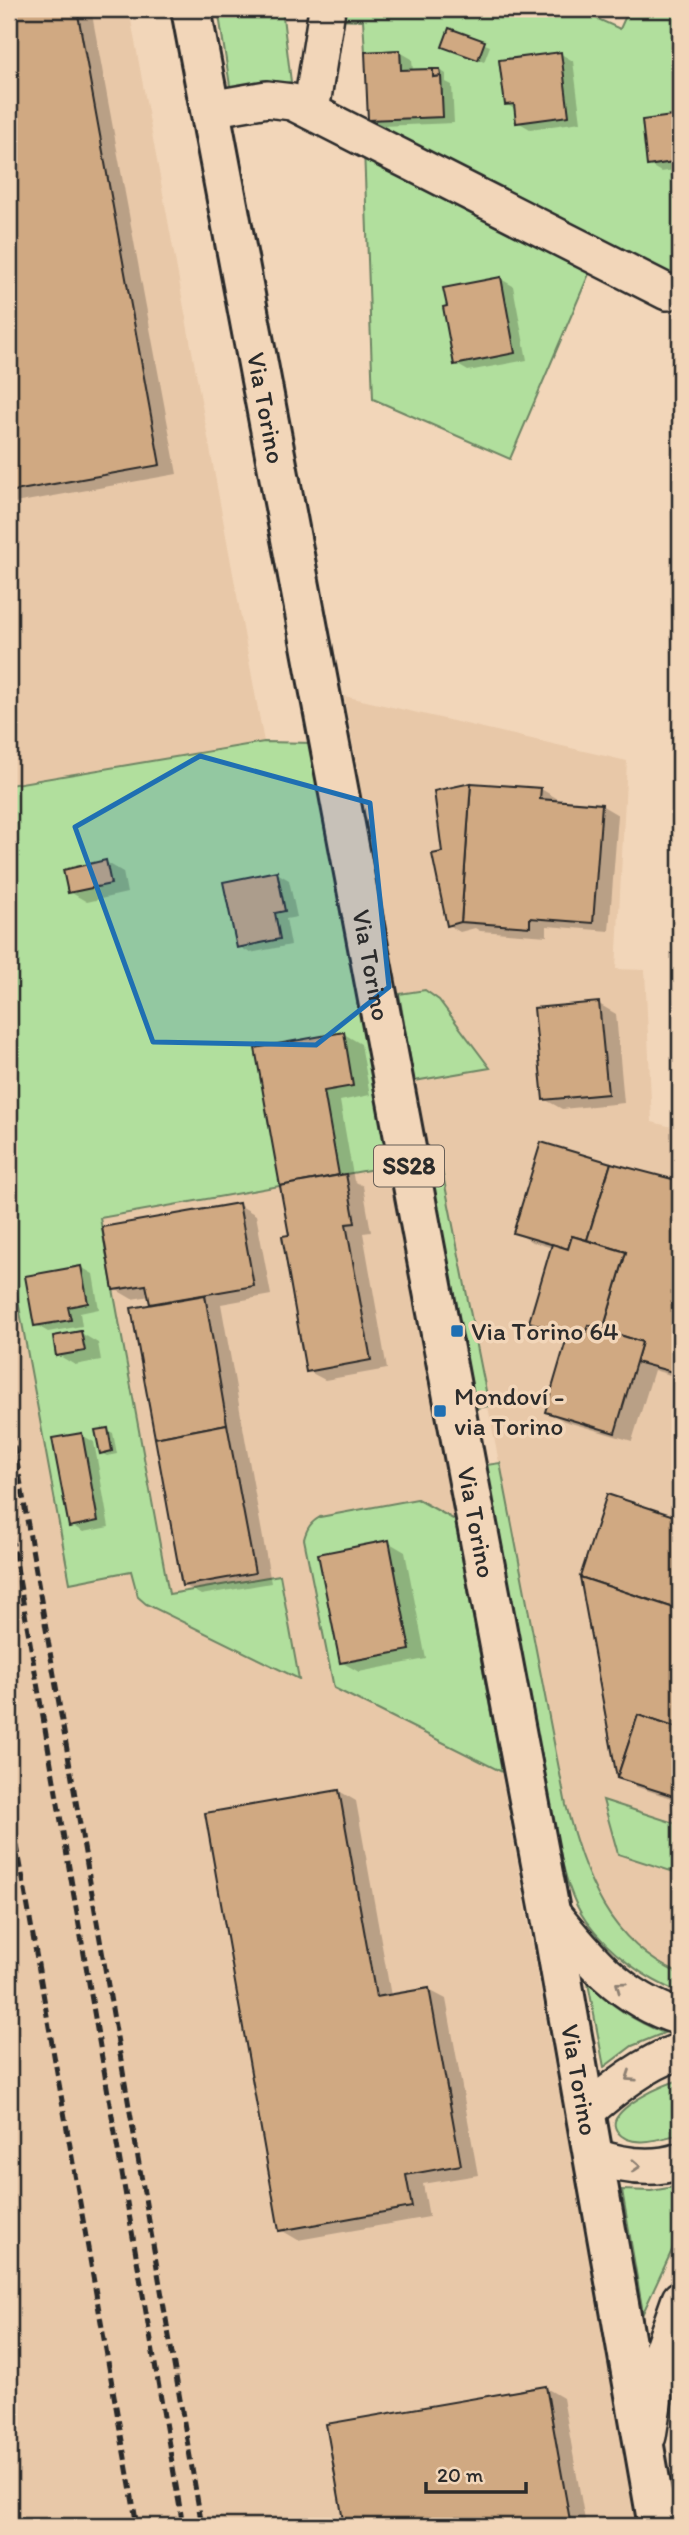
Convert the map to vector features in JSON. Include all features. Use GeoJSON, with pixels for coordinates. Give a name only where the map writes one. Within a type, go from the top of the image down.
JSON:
{"type":"FeatureCollection","features":[{"type":"Feature","properties":{"kind":"main road","name":"Via Torino"},"geometry":{"type":"LineString","coordinates":[[191,9],[550,1911],[658,2526]]}},
{"type":"Feature","properties":{"kind":"street"},"geometry":{"type":"LineString","coordinates":[[310,111],[327,9]]}},
{"type":"Feature","properties":{"kind":"street"},"geometry":{"type":"LineString","coordinates":[[209,109],[279,99],[292,102],[667,292]]}},
{"type":"Feature","properties":{"kind":"street"},"geometry":{"type":"LineString","coordinates":[[550,1911],[601,1971],[647,2004],[680,2017]]}},
{"type":"Feature","properties":{"kind":"street"},"geometry":{"type":"LineString","coordinates":[[586,2112],[646,2066],[680,2051]]}},
{"type":"Feature","properties":{"kind":"street"},"geometry":{"type":"LineString","coordinates":[[593,2156],[631,2166],[680,2161]]}},
{"type":"Feature","properties":{"kind":"street"},"geometry":{"type":"LineString","coordinates":[[647,2465],[648,2424],[653,2391],[661,2353],[680,2299]]}},
{"type":"Feature","properties":{"kind":"highlighted area"},"geometry":{"type":"Polygon","coordinates":[[[200,756],[370,803],[389,987],[316,1045],[153,1042],[75,827],[200,756]]]}},
{"type":"Feature","properties":{"kind":"shaded area"},"geometry":{"type":"Polygon","coordinates":[[[9,9],[129,9],[264,742],[9,785],[9,9]]]}},
{"type":"Feature","properties":{"kind":"shaded area"},"geometry":{"type":"Polygon","coordinates":[[[344,696],[627,761],[616,969],[645,970],[652,1122],[680,1129],[680,1974],[660,1965],[634,1945],[615,1925],[584,1866],[566,1805],[438,1151],[427,1152],[344,696]]]}},
{"type":"Feature","properties":{"kind":"shaded area"},"geometry":{"type":"Polygon","coordinates":[[[391,1166],[638,2526],[9,2526],[9,1234],[391,1166]]]}},
{"type":"Feature","properties":{"kind":"green space"},"geometry":{"type":"Polygon","coordinates":[[[218,9],[282,9],[291,82],[231,92],[218,9]]]}},
{"type":"Feature","properties":{"kind":"green space"},"geometry":{"type":"Polygon","coordinates":[[[337,9],[576,9],[620,29],[629,9],[680,9],[680,265],[673,281],[369,129],[368,120],[433,69],[401,70],[400,50],[365,52],[363,20],[335,19],[337,9]]]}},
{"type":"Feature","properties":{"kind":"green space"},"geometry":{"type":"Polygon","coordinates":[[[364,148],[592,267],[510,459],[373,399],[364,148]]]}},
{"type":"Feature","properties":{"kind":"green space"},"geometry":{"type":"Polygon","coordinates":[[[264,742],[313,743],[391,1166],[100,1218],[169,1594],[280,1575],[299,1679],[146,1604],[138,1597],[131,1571],[70,1583],[9,1252],[9,785],[264,742]]]}},
{"type":"Feature","properties":{"kind":"green space"},"geometry":{"type":"Polygon","coordinates":[[[425,990],[439,1000],[490,1068],[414,1081],[399,994],[425,990]]]}},
{"type":"Feature","properties":{"kind":"green space"},"geometry":{"type":"Polygon","coordinates":[[[438,1150],[489,1406],[476,1408],[427,1153],[438,1150]]]}},
{"type":"Feature","properties":{"kind":"green space"},"geometry":{"type":"Polygon","coordinates":[[[500,1463],[573,1832],[591,1882],[603,1905],[634,1944],[655,1961],[680,1974],[680,1993],[653,1980],[605,1944],[580,1912],[568,1884],[558,1845],[486,1465],[500,1463]]]}},
{"type":"Feature","properties":{"kind":"green space"},"geometry":{"type":"Polygon","coordinates":[[[417,1499],[455,1520],[502,1772],[334,1688],[304,1539],[306,1532],[320,1517],[417,1499]]]}},
{"type":"Feature","properties":{"kind":"green space"},"geometry":{"type":"Polygon","coordinates":[[[603,1800],[680,1825],[680,1874],[618,1854],[603,1800]]]}},
{"type":"Feature","properties":{"kind":"green space"},"geometry":{"type":"Polygon","coordinates":[[[588,1983],[623,2012],[664,2033],[632,2046],[604,2067],[588,1983]]]}},
{"type":"Feature","properties":{"kind":"green space"},"geometry":{"type":"Polygon","coordinates":[[[680,2080],[680,2134],[638,2141],[623,2137],[617,2131],[615,2121],[634,2101],[680,2080]]]}},
{"type":"Feature","properties":{"kind":"green space"},"geometry":{"type":"Polygon","coordinates":[[[680,2186],[680,2233],[643,2313],[622,2190],[651,2191],[680,2186]]]}},
{"type":"Feature","properties":{"kind":"building"},"geometry":{"type":"Polygon","coordinates":[[[9,9],[77,9],[160,465],[9,492],[9,9]]]}},
{"type":"Feature","properties":{"kind":"building"},"geometry":{"type":"Polygon","coordinates":[[[449,28],[485,41],[478,60],[442,47],[449,28]]]}},
{"type":"Feature","properties":{"kind":"building"},"geometry":{"type":"Polygon","coordinates":[[[400,50],[401,70],[433,69],[433,77],[441,76],[443,117],[368,120],[365,52],[400,50]]]}},
{"type":"Feature","properties":{"kind":"building"},"geometry":{"type":"Polygon","coordinates":[[[561,52],[569,116],[516,123],[514,104],[505,105],[499,60],[561,52]]]}},
{"type":"Feature","properties":{"kind":"building"},"geometry":{"type":"Polygon","coordinates":[[[433,69],[440,69],[441,76],[433,77],[433,69]]]}},
{"type":"Feature","properties":{"kind":"building"},"geometry":{"type":"Polygon","coordinates":[[[680,115],[680,166],[673,167],[673,162],[647,166],[642,120],[680,115]]]}},
{"type":"Feature","properties":{"kind":"building"},"geometry":{"type":"Polygon","coordinates":[[[501,277],[515,353],[454,365],[443,307],[447,306],[443,288],[501,277]]]}},
{"type":"Feature","properties":{"kind":"building"},"geometry":{"type":"Polygon","coordinates":[[[471,783],[541,788],[540,799],[602,804],[593,923],[530,918],[530,927],[461,922],[471,783]]]}},
{"type":"Feature","properties":{"kind":"building"},"geometry":{"type":"Polygon","coordinates":[[[471,783],[461,922],[447,926],[432,854],[442,852],[434,791],[471,783]]]}},
{"type":"Feature","properties":{"kind":"building"},"geometry":{"type":"Polygon","coordinates":[[[106,860],[111,884],[68,893],[63,870],[106,860]]]}},
{"type":"Feature","properties":{"kind":"building"},"geometry":{"type":"Polygon","coordinates":[[[277,871],[285,911],[275,913],[280,939],[237,948],[223,882],[277,871]]]}},
{"type":"Feature","properties":{"kind":"building"},"geometry":{"type":"Polygon","coordinates":[[[599,1002],[608,1094],[543,1100],[534,1008],[599,1002]]]}},
{"type":"Feature","properties":{"kind":"building"},"geometry":{"type":"Polygon","coordinates":[[[344,1032],[353,1086],[324,1091],[339,1175],[280,1186],[255,1048],[344,1032]]]}},
{"type":"Feature","properties":{"kind":"building"},"geometry":{"type":"Polygon","coordinates":[[[541,1142],[611,1163],[587,1240],[572,1236],[568,1249],[513,1233],[541,1142]]]}},
{"type":"Feature","properties":{"kind":"building"},"geometry":{"type":"Polygon","coordinates":[[[611,1163],[680,1181],[680,1374],[636,1362],[642,1342],[603,1330],[626,1252],[587,1240],[611,1163]]]}},
{"type":"Feature","properties":{"kind":"building"},"geometry":{"type":"Polygon","coordinates":[[[346,1174],[355,1223],[346,1224],[371,1360],[306,1372],[282,1236],[289,1235],[280,1186],[346,1174]]]}},
{"type":"Feature","properties":{"kind":"building"},"geometry":{"type":"Polygon","coordinates":[[[239,1203],[254,1286],[150,1304],[146,1285],[113,1290],[102,1227],[239,1203]]]}},
{"type":"Feature","properties":{"kind":"building"},"geometry":{"type":"Polygon","coordinates":[[[572,1236],[626,1252],[603,1330],[588,1325],[584,1339],[529,1322],[552,1244],[568,1249],[572,1236]]]}},
{"type":"Feature","properties":{"kind":"building"},"geometry":{"type":"Polygon","coordinates":[[[81,1266],[88,1303],[68,1307],[71,1320],[34,1326],[25,1276],[81,1266]]]}},
{"type":"Feature","properties":{"kind":"building"},"geometry":{"type":"Polygon","coordinates":[[[205,1295],[227,1424],[155,1438],[131,1308],[205,1295]]]}},
{"type":"Feature","properties":{"kind":"building"},"geometry":{"type":"Polygon","coordinates":[[[588,1325],[642,1342],[615,1433],[545,1412],[568,1334],[584,1339],[588,1325]]]}},
{"type":"Feature","properties":{"kind":"building"},"geometry":{"type":"Polygon","coordinates":[[[81,1331],[85,1351],[56,1356],[53,1336],[81,1331]]]}},
{"type":"Feature","properties":{"kind":"building"},"geometry":{"type":"Polygon","coordinates":[[[227,1424],[255,1573],[182,1586],[155,1438],[227,1424]]]}},
{"type":"Feature","properties":{"kind":"building"},"geometry":{"type":"Polygon","coordinates":[[[108,1428],[112,1451],[100,1454],[95,1430],[108,1428]]]}},
{"type":"Feature","properties":{"kind":"building"},"geometry":{"type":"Polygon","coordinates":[[[82,1433],[98,1521],[69,1527],[52,1438],[82,1433]]]}},
{"type":"Feature","properties":{"kind":"building"},"geometry":{"type":"Polygon","coordinates":[[[607,1494],[680,1518],[680,1610],[580,1577],[607,1494]]]}},
{"type":"Feature","properties":{"kind":"building"},"geometry":{"type":"Polygon","coordinates":[[[389,1540],[410,1650],[340,1663],[318,1554],[389,1540]]]}},
{"type":"Feature","properties":{"kind":"building"},"geometry":{"type":"Polygon","coordinates":[[[580,1577],[680,1610],[680,1729],[638,1715],[617,1778],[580,1577]]]}},
{"type":"Feature","properties":{"kind":"building"},"geometry":{"type":"Polygon","coordinates":[[[638,1715],[680,1729],[680,1798],[617,1778],[638,1715]]]}},
{"type":"Feature","properties":{"kind":"building"},"geometry":{"type":"Polygon","coordinates":[[[339,1790],[376,1997],[429,1988],[461,2165],[406,2175],[412,2207],[279,2231],[205,1813],[339,1790]]]}},
{"type":"Feature","properties":{"kind":"building"},"geometry":{"type":"Polygon","coordinates":[[[546,2386],[571,2526],[344,2526],[326,2424],[546,2386]]]}},
{"type":"Feature","properties":{"kind":"railway"},"geometry":{"type":"LineString","coordinates":[[9,1416],[202,2526]]}},
{"type":"Feature","properties":{"kind":"railway"},"geometry":{"type":"LineString","coordinates":[[9,1521],[183,2526]]}},
{"type":"Feature","properties":{"kind":"railway"},"geometry":{"type":"LineString","coordinates":[[9,1800],[137,2526]]}},
{"type":"Feature","properties":{"kind":"place","name":"Via Torino 64"},"geometry":{"type":"Point","coordinates":[457,1331]}},
{"type":"Feature","properties":{"kind":"place","name":"Mondoví - via Torino"},"geometry":{"type":"Point","coordinates":[440,1411]}}]}
